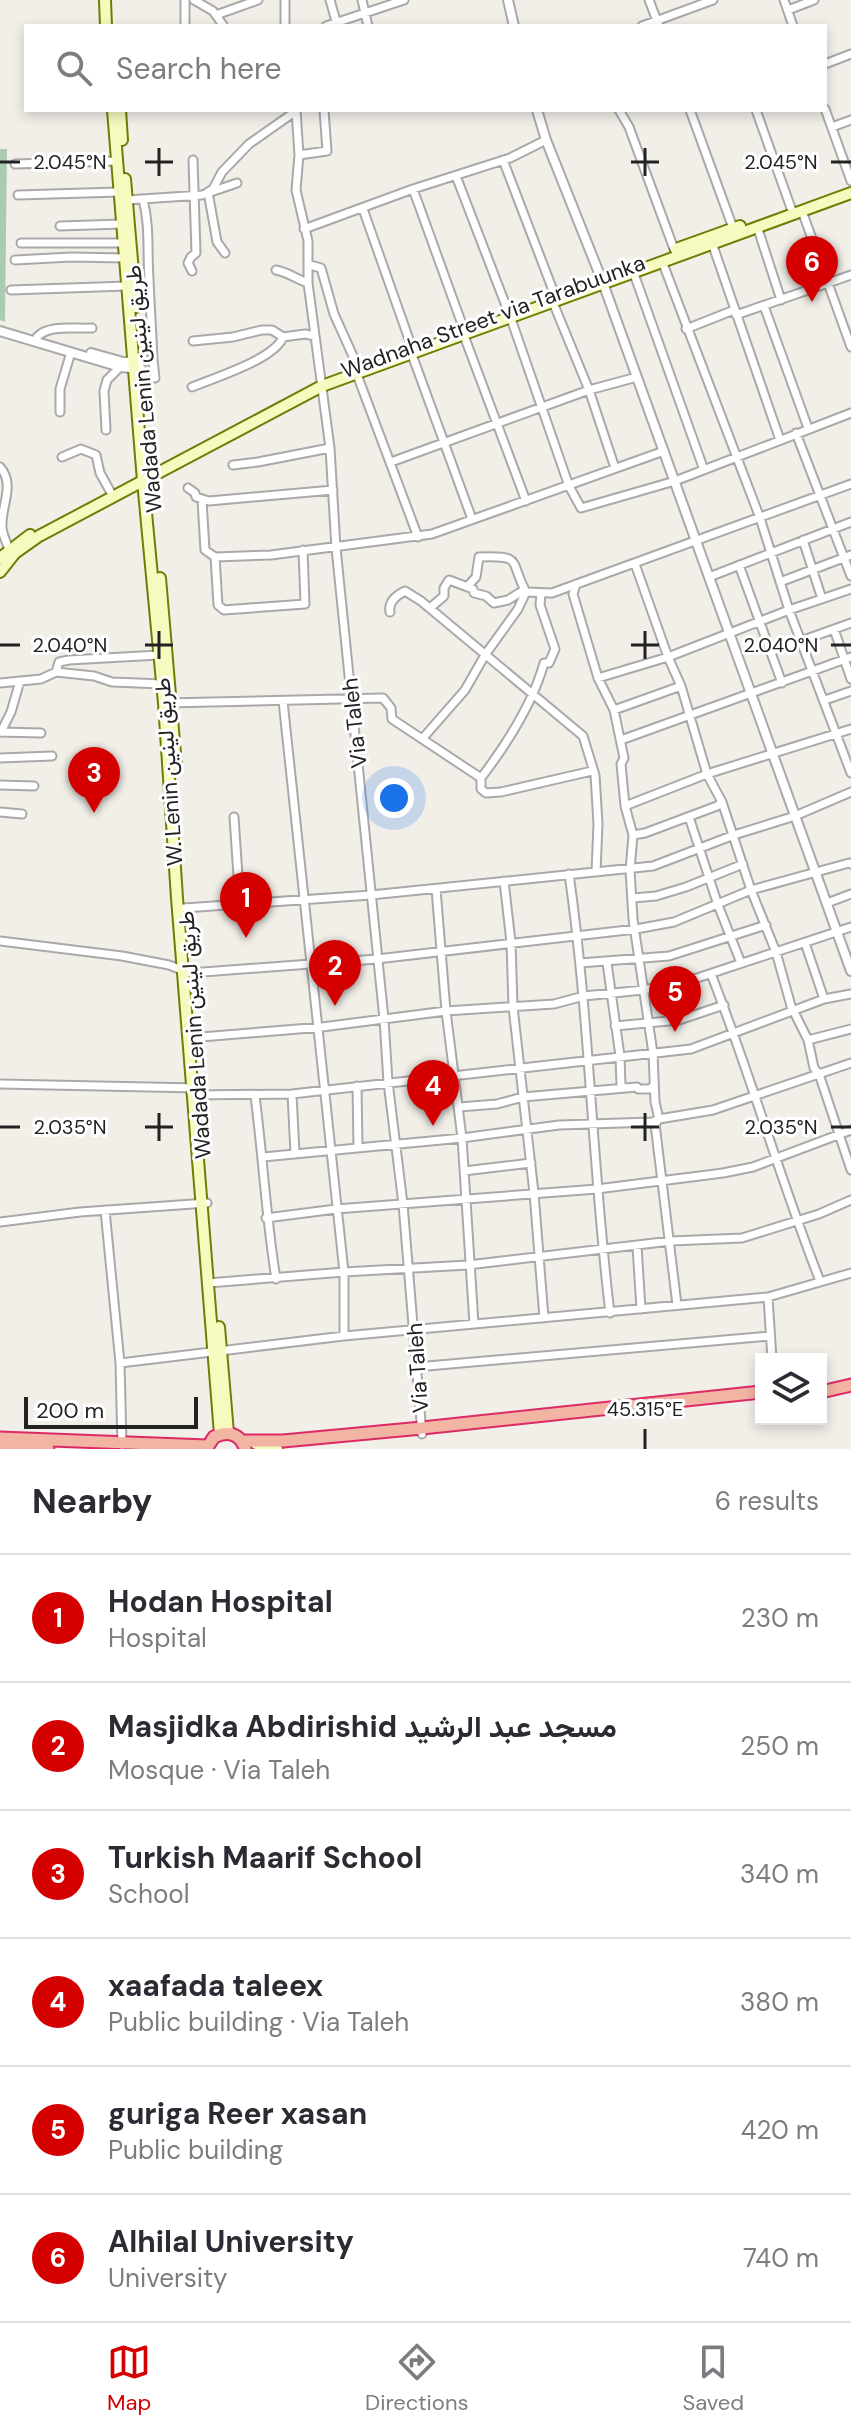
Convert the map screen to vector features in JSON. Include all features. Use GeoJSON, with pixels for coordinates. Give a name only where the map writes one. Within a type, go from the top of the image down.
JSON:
{"type":"FeatureCollection","features":[{"type":"Feature","properties":{"kind":"highway"},"geometry":{"type":"LineString","coordinates":[[827,1384],[851,1378]]}},
{"type":"Feature","properties":{"kind":"highway"},"geometry":{"type":"LineString","coordinates":[[827,1391],[851,1385]]}},
{"type":"Feature","properties":{"kind":"highway"},"geometry":{"type":"LineString","coordinates":[[276,1449],[755,1393]]}},
{"type":"Feature","properties":{"kind":"highway"},"geometry":{"type":"LineString","coordinates":[[0,1438],[207,1448],[210,1440],[224,1433],[245,1444],[422,1431],[755,1400]]}},
{"type":"Feature","properties":{"kind":"highway"},"geometry":{"type":"LineString","coordinates":[[0,1447],[48,1449]]}},
{"type":"Feature","properties":{"kind":"main road"},"geometry":{"type":"LineString","coordinates":[[108,0],[109,24]]}},
{"type":"Feature","properties":{"kind":"main road"},"geometry":{"type":"LineString","coordinates":[[113,112],[123,196],[122,243],[138,365],[145,476]]}},
{"type":"Feature","properties":{"kind":"main road","name":"Wadada Lenin طريق لينين"},"geometry":{"type":"LineString","coordinates":[[120,112],[123,196],[138,365]]}},
{"type":"Feature","properties":{"kind":"main road","name":"Wadnaha Street via Tarabuunka"},"geometry":{"type":"LineString","coordinates":[[602,280],[674,249],[796,209],[851,187]]}},
{"type":"Feature","properties":{"kind":"main road"},"geometry":{"type":"LineString","coordinates":[[0,572],[15,553],[39,536],[322,383],[553,297],[712,243],[796,209],[851,193]]}},
{"type":"Feature","properties":{"kind":"main road"},"geometry":{"type":"LineString","coordinates":[[0,558],[18,541],[110,491],[145,476]]}},
{"type":"Feature","properties":{"kind":"main road","name":"Wadada Lenin طريق لينين"},"geometry":{"type":"LineString","coordinates":[[145,476],[168,702],[195,1092],[224,1433]]}},
{"type":"Feature","properties":{"kind":"main road","name":"W. Lenin طريق لينين"},"geometry":{"type":"LineString","coordinates":[[154,551],[159,655],[162,684],[168,702],[186,972]]}},
{"type":"Feature","properties":{"kind":"main road"},"geometry":{"type":"LineString","coordinates":[[245,1444],[276,1449]]}},
{"type":"Feature","properties":{"kind":"street"},"geometry":{"type":"LineString","coordinates":[[185,0],[185,24]]}},
{"type":"Feature","properties":{"kind":"street"},"geometry":{"type":"LineString","coordinates":[[194,0],[216,15],[222,24]]}},
{"type":"Feature","properties":{"kind":"street"},"geometry":{"type":"LineString","coordinates":[[216,15],[258,0]]}},
{"type":"Feature","properties":{"kind":"street"},"geometry":{"type":"LineString","coordinates":[[285,0],[285,24]]}},
{"type":"Feature","properties":{"kind":"street"},"geometry":{"type":"LineString","coordinates":[[330,0],[333,24],[403,0]]}},
{"type":"Feature","properties":{"kind":"street"},"geometry":{"type":"LineString","coordinates":[[362,0],[368,24]]}},
{"type":"Feature","properties":{"kind":"street"},"geometry":{"type":"LineString","coordinates":[[508,0],[514,24]]}},
{"type":"Feature","properties":{"kind":"street"},"geometry":{"type":"LineString","coordinates":[[649,0],[658,23],[713,0]]}},
{"type":"Feature","properties":{"kind":"street"},"geometry":{"type":"LineString","coordinates":[[682,0],[686,10]]}},
{"type":"Feature","properties":{"kind":"street"},"geometry":{"type":"LineString","coordinates":[[784,0],[792,24]]}},
{"type":"Feature","properties":{"kind":"street"},"geometry":{"type":"LineString","coordinates":[[788,10],[814,0]]}},
{"type":"Feature","properties":{"kind":"street"},"geometry":{"type":"LineString","coordinates":[[827,63],[851,54]]}},
{"type":"Feature","properties":{"kind":"street"},"geometry":{"type":"LineString","coordinates":[[208,192],[249,144],[295,112]]}},
{"type":"Feature","properties":{"kind":"street","name":"Via Taleh"},"geometry":{"type":"LineString","coordinates":[[296,112],[299,155],[296,190],[308,241],[308,283],[330,448],[336,548],[388,1082],[403,1204],[422,1431]]}},
{"type":"Feature","properties":{"kind":"street"},"geometry":{"type":"LineString","coordinates":[[299,155],[327,151],[324,112]]}},
{"type":"Feature","properties":{"kind":"street"},"geometry":{"type":"LineString","coordinates":[[538,112],[602,280],[851,971]]}},
{"type":"Feature","properties":{"kind":"street"},"geometry":{"type":"LineString","coordinates":[[620,112],[629,127],[674,249]]}},
{"type":"Feature","properties":{"kind":"street"},"geometry":{"type":"LineString","coordinates":[[691,112],[733,228]]}},
{"type":"Feature","properties":{"kind":"street"},"geometry":{"type":"LineString","coordinates":[[757,112],[828,283],[851,347]]}},
{"type":"Feature","properties":{"kind":"street"},"geometry":{"type":"LineString","coordinates":[[826,112],[851,181]]}},
{"type":"Feature","properties":{"kind":"street"},"geometry":{"type":"LineString","coordinates":[[832,127],[851,120]]}},
{"type":"Feature","properties":{"kind":"street"},"geometry":{"type":"LineString","coordinates":[[304,229],[503,160],[546,140]]}},
{"type":"Feature","properties":{"kind":"street"},"geometry":{"type":"LineString","coordinates":[[842,157],[851,154]]}},
{"type":"Feature","properties":{"kind":"street"},"geometry":{"type":"LineString","coordinates":[[192,271],[188,263],[196,253],[197,227],[193,160]]}},
{"type":"Feature","properties":{"kind":"street"},"geometry":{"type":"LineString","coordinates":[[503,160],[615,468]]}},
{"type":"Feature","properties":{"kind":"street"},"geometry":{"type":"LineString","coordinates":[[15,164],[117,161]]}},
{"type":"Feature","properties":{"kind":"street"},"geometry":{"type":"LineString","coordinates":[[456,176],[509,313],[569,486],[581,508],[675,481],[851,413]]}},
{"type":"Feature","properties":{"kind":"street"},"geometry":{"type":"LineString","coordinates":[[18,195],[143,199],[208,192],[237,183]]}},
{"type":"Feature","properties":{"kind":"street"},"geometry":{"type":"LineString","coordinates":[[413,189],[526,501]]}},
{"type":"Feature","properties":{"kind":"street"},"geometry":{"type":"LineString","coordinates":[[208,192],[217,242],[225,253]]}},
{"type":"Feature","properties":{"kind":"street"},"geometry":{"type":"LineString","coordinates":[[143,199],[149,225],[155,378]]}},
{"type":"Feature","properties":{"kind":"street"},"geometry":{"type":"LineString","coordinates":[[363,209],[472,519]]}},
{"type":"Feature","properties":{"kind":"street"},"geometry":{"type":"LineString","coordinates":[[60,226],[121,224]]}},
{"type":"Feature","properties":{"kind":"street"},"geometry":{"type":"LineString","coordinates":[[757,226],[781,300]]}},
{"type":"Feature","properties":{"kind":"street"},"geometry":{"type":"LineString","coordinates":[[21,243],[122,243]]}},
{"type":"Feature","properties":{"kind":"street"},"geometry":{"type":"LineString","coordinates":[[712,243],[780,440]]}},
{"type":"Feature","properties":{"kind":"street"},"geometry":{"type":"LineString","coordinates":[[15,260],[124,258]]}},
{"type":"Feature","properties":{"kind":"street"},"geometry":{"type":"LineString","coordinates":[[662,261],[760,518],[789,610],[851,773]]}},
{"type":"Feature","properties":{"kind":"street"},"geometry":{"type":"LineString","coordinates":[[310,265],[321,268],[334,314],[418,537]]}},
{"type":"Feature","properties":{"kind":"street"},"geometry":{"type":"LineString","coordinates":[[276,270],[289,272],[298,281],[308,283]]}},
{"type":"Feature","properties":{"kind":"street"},"geometry":{"type":"LineString","coordinates":[[633,271],[704,470]]}},
{"type":"Feature","properties":{"kind":"street"},"geometry":{"type":"LineString","coordinates":[[686,329],[735,312],[764,306],[851,275]]}},
{"type":"Feature","properties":{"kind":"street"},"geometry":{"type":"LineString","coordinates":[[11,290],[127,286]]}},
{"type":"Feature","properties":{"kind":"street"},"geometry":{"type":"LineString","coordinates":[[764,306],[808,428]]}},
{"type":"Feature","properties":{"kind":"street"},"geometry":{"type":"LineString","coordinates":[[37,337],[49,329],[92,328]]}},
{"type":"Feature","properties":{"kind":"street"},"geometry":{"type":"LineString","coordinates":[[0,329],[120,367],[153,360]]}},
{"type":"Feature","properties":{"kind":"street"},"geometry":{"type":"LineString","coordinates":[[0,329],[138,365]]}},
{"type":"Feature","properties":{"kind":"street"},"geometry":{"type":"LineString","coordinates":[[193,341],[262,330],[272,330],[283,337],[315,336]]}},
{"type":"Feature","properties":{"kind":"street"},"geometry":{"type":"LineString","coordinates":[[192,387],[257,359],[281,343],[283,337]]}},
{"type":"Feature","properties":{"kind":"street"},"geometry":{"type":"LineString","coordinates":[[60,412],[60,389],[71,352]]}},
{"type":"Feature","properties":{"kind":"street"},"geometry":{"type":"LineString","coordinates":[[106,430],[104,391],[107,380],[120,367]]}},
{"type":"Feature","properties":{"kind":"street"},"geometry":{"type":"LineString","coordinates":[[391,462],[589,390],[637,377]]}},
{"type":"Feature","properties":{"kind":"street"},"geometry":{"type":"LineString","coordinates":[[796,433],[848,556],[851,576]]}},
{"type":"Feature","properties":{"kind":"street"},"geometry":{"type":"LineString","coordinates":[[233,465],[330,448]]}},
{"type":"Feature","properties":{"kind":"street"},"geometry":{"type":"LineString","coordinates":[[62,457],[81,449],[96,455],[100,473],[110,491]]}},
{"type":"Feature","properties":{"kind":"street"},"geometry":{"type":"LineString","coordinates":[[202,500],[205,550],[215,557],[271,555],[418,537],[664,451]]}},
{"type":"Feature","properties":{"kind":"street"},"geometry":{"type":"LineString","coordinates":[[0,467],[5,472],[8,485],[1,524],[9,549]]}},
{"type":"Feature","properties":{"kind":"street"},"geometry":{"type":"LineString","coordinates":[[430,608],[444,596],[447,581],[473,589],[474,593],[486,596],[494,603],[525,591],[548,595],[851,484]]}},
{"type":"Feature","properties":{"kind":"street"},"geometry":{"type":"LineString","coordinates":[[188,488],[202,500],[333,490]]}},
{"type":"Feature","properties":{"kind":"street"},"geometry":{"type":"LineString","coordinates":[[709,577],[851,522]]}},
{"type":"Feature","properties":{"kind":"street"},"geometry":{"type":"LineString","coordinates":[[803,540],[822,599]]}},
{"type":"Feature","properties":{"kind":"street"},"geometry":{"type":"LineString","coordinates":[[215,557],[218,605],[224,610],[249,610],[305,604],[303,550]]}},
{"type":"Feature","properties":{"kind":"street"},"geometry":{"type":"LineString","coordinates":[[780,582],[848,556]]}},
{"type":"Feature","properties":{"kind":"street"},"geometry":{"type":"LineString","coordinates":[[423,738],[465,690],[512,618],[525,591],[519,570],[513,560],[506,557],[479,557],[476,577],[467,587]]}},
{"type":"Feature","properties":{"kind":"street"},"geometry":{"type":"LineString","coordinates":[[635,564],[681,686],[707,774],[722,802],[751,890],[776,952],[793,1011],[808,1040],[814,1068],[819,1074],[851,1170]]}},
{"type":"Feature","properties":{"kind":"street"},"geometry":{"type":"LineString","coordinates":[[739,565],[782,683]]}},
{"type":"Feature","properties":{"kind":"street"},"geometry":{"type":"LineString","coordinates":[[576,584],[573,594],[598,678],[614,710],[621,740],[625,806],[633,835],[630,870],[659,1119],[655,1124],[677,1305]]}},
{"type":"Feature","properties":{"kind":"street"},"geometry":{"type":"LineString","coordinates":[[598,678],[668,657],[851,589]]}},
{"type":"Feature","properties":{"kind":"street"},"geometry":{"type":"LineString","coordinates":[[390,612],[393,599],[405,591],[528,687],[532,695],[583,736],[595,775],[598,824],[596,872]]}},
{"type":"Feature","properties":{"kind":"street"},"geometry":{"type":"LineString","coordinates":[[541,594],[540,605],[555,649],[549,663],[544,663],[532,695],[499,754],[481,778],[481,789],[486,793],[501,792],[592,771]]}},
{"type":"Feature","properties":{"kind":"street"},"geometry":{"type":"LineString","coordinates":[[770,652],[851,623]]}},
{"type":"Feature","properties":{"kind":"street"},"geometry":{"type":"LineString","coordinates":[[834,629],[848,658],[851,679]]}},
{"type":"Feature","properties":{"kind":"street"},"geometry":{"type":"LineString","coordinates":[[56,672],[59,662],[69,660],[159,655]]}},
{"type":"Feature","properties":{"kind":"street"},"geometry":{"type":"LineString","coordinates":[[621,740],[848,658]]}},
{"type":"Feature","properties":{"kind":"street"},"geometry":{"type":"LineString","coordinates":[[0,683],[41,679],[56,672],[94,676],[112,682],[162,684]]}},
{"type":"Feature","properties":{"kind":"street"},"geometry":{"type":"LineString","coordinates":[[20,681],[11,712],[0,732],[41,733]]}},
{"type":"Feature","properties":{"kind":"street"},"geometry":{"type":"LineString","coordinates":[[614,710],[681,686]]}},
{"type":"Feature","properties":{"kind":"street"},"geometry":{"type":"LineString","coordinates":[[825,700],[851,691]]}},
{"type":"Feature","properties":{"kind":"street"},"geometry":{"type":"LineString","coordinates":[[168,702],[383,698],[391,708],[392,719],[481,778]]}},
{"type":"Feature","properties":{"kind":"street"},"geometry":{"type":"LineString","coordinates":[[283,701],[344,1272],[344,1336]]}},
{"type":"Feature","properties":{"kind":"street"},"geometry":{"type":"LineString","coordinates":[[625,806],[707,774],[836,731],[851,729]]}},
{"type":"Feature","properties":{"kind":"street"},"geometry":{"type":"LineString","coordinates":[[0,758],[52,756]]}},
{"type":"Feature","properties":{"kind":"street"},"geometry":{"type":"LineString","coordinates":[[0,785],[34,786]]}},
{"type":"Feature","properties":{"kind":"street"},"geometry":{"type":"LineString","coordinates":[[184,908],[371,895],[630,870],[653,866],[699,847],[795,816],[851,792]]}},
{"type":"Feature","properties":{"kind":"street"},"geometry":{"type":"LineString","coordinates":[[633,835],[689,817],[722,802]]}},
{"type":"Feature","properties":{"kind":"street"},"geometry":{"type":"LineString","coordinates":[[0,812],[22,814]]}},
{"type":"Feature","properties":{"kind":"street"},"geometry":{"type":"LineString","coordinates":[[234,817],[240,905]]}},
{"type":"Feature","properties":{"kind":"street"},"geometry":{"type":"LineString","coordinates":[[689,817],[741,963]]}},
{"type":"Feature","properties":{"kind":"street"},"geometry":{"type":"LineString","coordinates":[[633,898],[656,896],[743,864]]}},
{"type":"Feature","properties":{"kind":"street"},"geometry":{"type":"LineString","coordinates":[[0,941],[122,956],[169,965],[186,972],[377,959],[674,922],[751,890],[851,864]]}},
{"type":"Feature","properties":{"kind":"street"},"geometry":{"type":"LineString","coordinates":[[569,874],[584,996],[589,1092],[610,1313]]}},
{"type":"Feature","properties":{"kind":"street"},"geometry":{"type":"LineString","coordinates":[[504,881],[511,942],[513,1007],[534,1193],[544,1318]]}},
{"type":"Feature","properties":{"kind":"street"},"geometry":{"type":"LineString","coordinates":[[436,889],[446,1011],[462,1138],[474,1324]]}},
{"type":"Feature","properties":{"kind":"street"},"geometry":{"type":"LineString","coordinates":[[827,903],[851,894]]}},
{"type":"Feature","properties":{"kind":"street"},"geometry":{"type":"LineString","coordinates":[[580,963],[669,956],[766,925]]}},
{"type":"Feature","properties":{"kind":"street"},"geometry":{"type":"LineString","coordinates":[[193,1038],[446,1011],[554,1004],[584,996],[676,985],[851,927]]}},
{"type":"Feature","properties":{"kind":"street"},"geometry":{"type":"LineString","coordinates":[[805,943],[824,999]]}},
{"type":"Feature","properties":{"kind":"street"},"geometry":{"type":"LineString","coordinates":[[607,963],[621,1086],[625,1088]]}},
{"type":"Feature","properties":{"kind":"street"},"geometry":{"type":"LineString","coordinates":[[711,974],[778,1158],[796,1222],[820,1281]]}},
{"type":"Feature","properties":{"kind":"street"},"geometry":{"type":"LineString","coordinates":[[0,1084],[255,1096],[324,1091],[691,1049],[824,999],[851,994]]}},
{"type":"Feature","properties":{"kind":"street"},"geometry":{"type":"LineString","coordinates":[[615,1026],[679,1020],[724,1005]]}},
{"type":"Feature","properties":{"kind":"street"},"geometry":{"type":"LineString","coordinates":[[808,1040],[851,1029]]}},
{"type":"Feature","properties":{"kind":"street"},"geometry":{"type":"LineString","coordinates":[[263,1157],[462,1138],[527,1128],[652,1122],[713,1110],[851,1063]]}},
{"type":"Feature","properties":{"kind":"street"},"geometry":{"type":"LineString","coordinates":[[459,1107],[497,1104],[523,1097],[625,1088],[650,1089],[654,1085]]}},
{"type":"Feature","properties":{"kind":"street"},"geometry":{"type":"LineString","coordinates":[[357,1086],[358,1148]]}},
{"type":"Feature","properties":{"kind":"street"},"geometry":{"type":"LineString","coordinates":[[292,1094],[295,1153]]}},
{"type":"Feature","properties":{"kind":"street"},"geometry":{"type":"LineString","coordinates":[[255,1096],[263,1157],[266,1218],[276,1279]]}},
{"type":"Feature","properties":{"kind":"street"},"geometry":{"type":"LineString","coordinates":[[266,1218],[336,1209],[597,1189],[723,1173],[753,1167],[851,1130]]}},
{"type":"Feature","properties":{"kind":"street"},"geometry":{"type":"LineString","coordinates":[[464,1171],[531,1163]]}},
{"type":"Feature","properties":{"kind":"street"},"geometry":{"type":"LineString","coordinates":[[211,1283],[468,1265],[671,1241],[742,1238],[796,1222],[851,1200]]}},
{"type":"Feature","properties":{"kind":"street"},"geometry":{"type":"LineString","coordinates":[[0,1222],[105,1210],[204,1204]]}},
{"type":"Feature","properties":{"kind":"street"},"geometry":{"type":"LineString","coordinates":[[105,1210],[120,1363],[122,1445]]}},
{"type":"Feature","properties":{"kind":"street"},"geometry":{"type":"LineString","coordinates":[[637,1246],[641,1309]]}},
{"type":"Feature","properties":{"kind":"street"},"geometry":{"type":"LineString","coordinates":[[120,1363],[344,1336],[768,1297],[851,1273]]}},
{"type":"Feature","properties":{"kind":"street"},"geometry":{"type":"LineString","coordinates":[[768,1297],[771,1353]]}},
{"type":"Feature","properties":{"kind":"street"},"geometry":{"type":"LineString","coordinates":[[416,1367],[770,1336]]}},
{"type":"Feature","properties":{"kind":"green space"},"geometry":{"type":"Polygon","coordinates":[[[0,149],[7,149],[5,322],[0,320],[0,149]]]}},
{"type":"Feature","properties":{"kind":"place","name":"Alhilal University"},"geometry":{"type":"Point","coordinates":[812,302]}},
{"type":"Feature","properties":{"kind":"place","name":"Turkish Maarif School"},"geometry":{"type":"Point","coordinates":[94,813]}},
{"type":"Feature","properties":{"kind":"place","name":"Hodan Hospital"},"geometry":{"type":"Point","coordinates":[246,938]}},
{"type":"Feature","properties":{"kind":"place","name":"Masjidka Abdirishid مسجد عبد الرشيد"},"geometry":{"type":"Point","coordinates":[335,1006]}},
{"type":"Feature","properties":{"kind":"place","name":"guriga Reer xasan"},"geometry":{"type":"Point","coordinates":[675,1032]}},
{"type":"Feature","properties":{"kind":"place","name":"xaafada taleex"},"geometry":{"type":"Point","coordinates":[433,1126]}}]}
